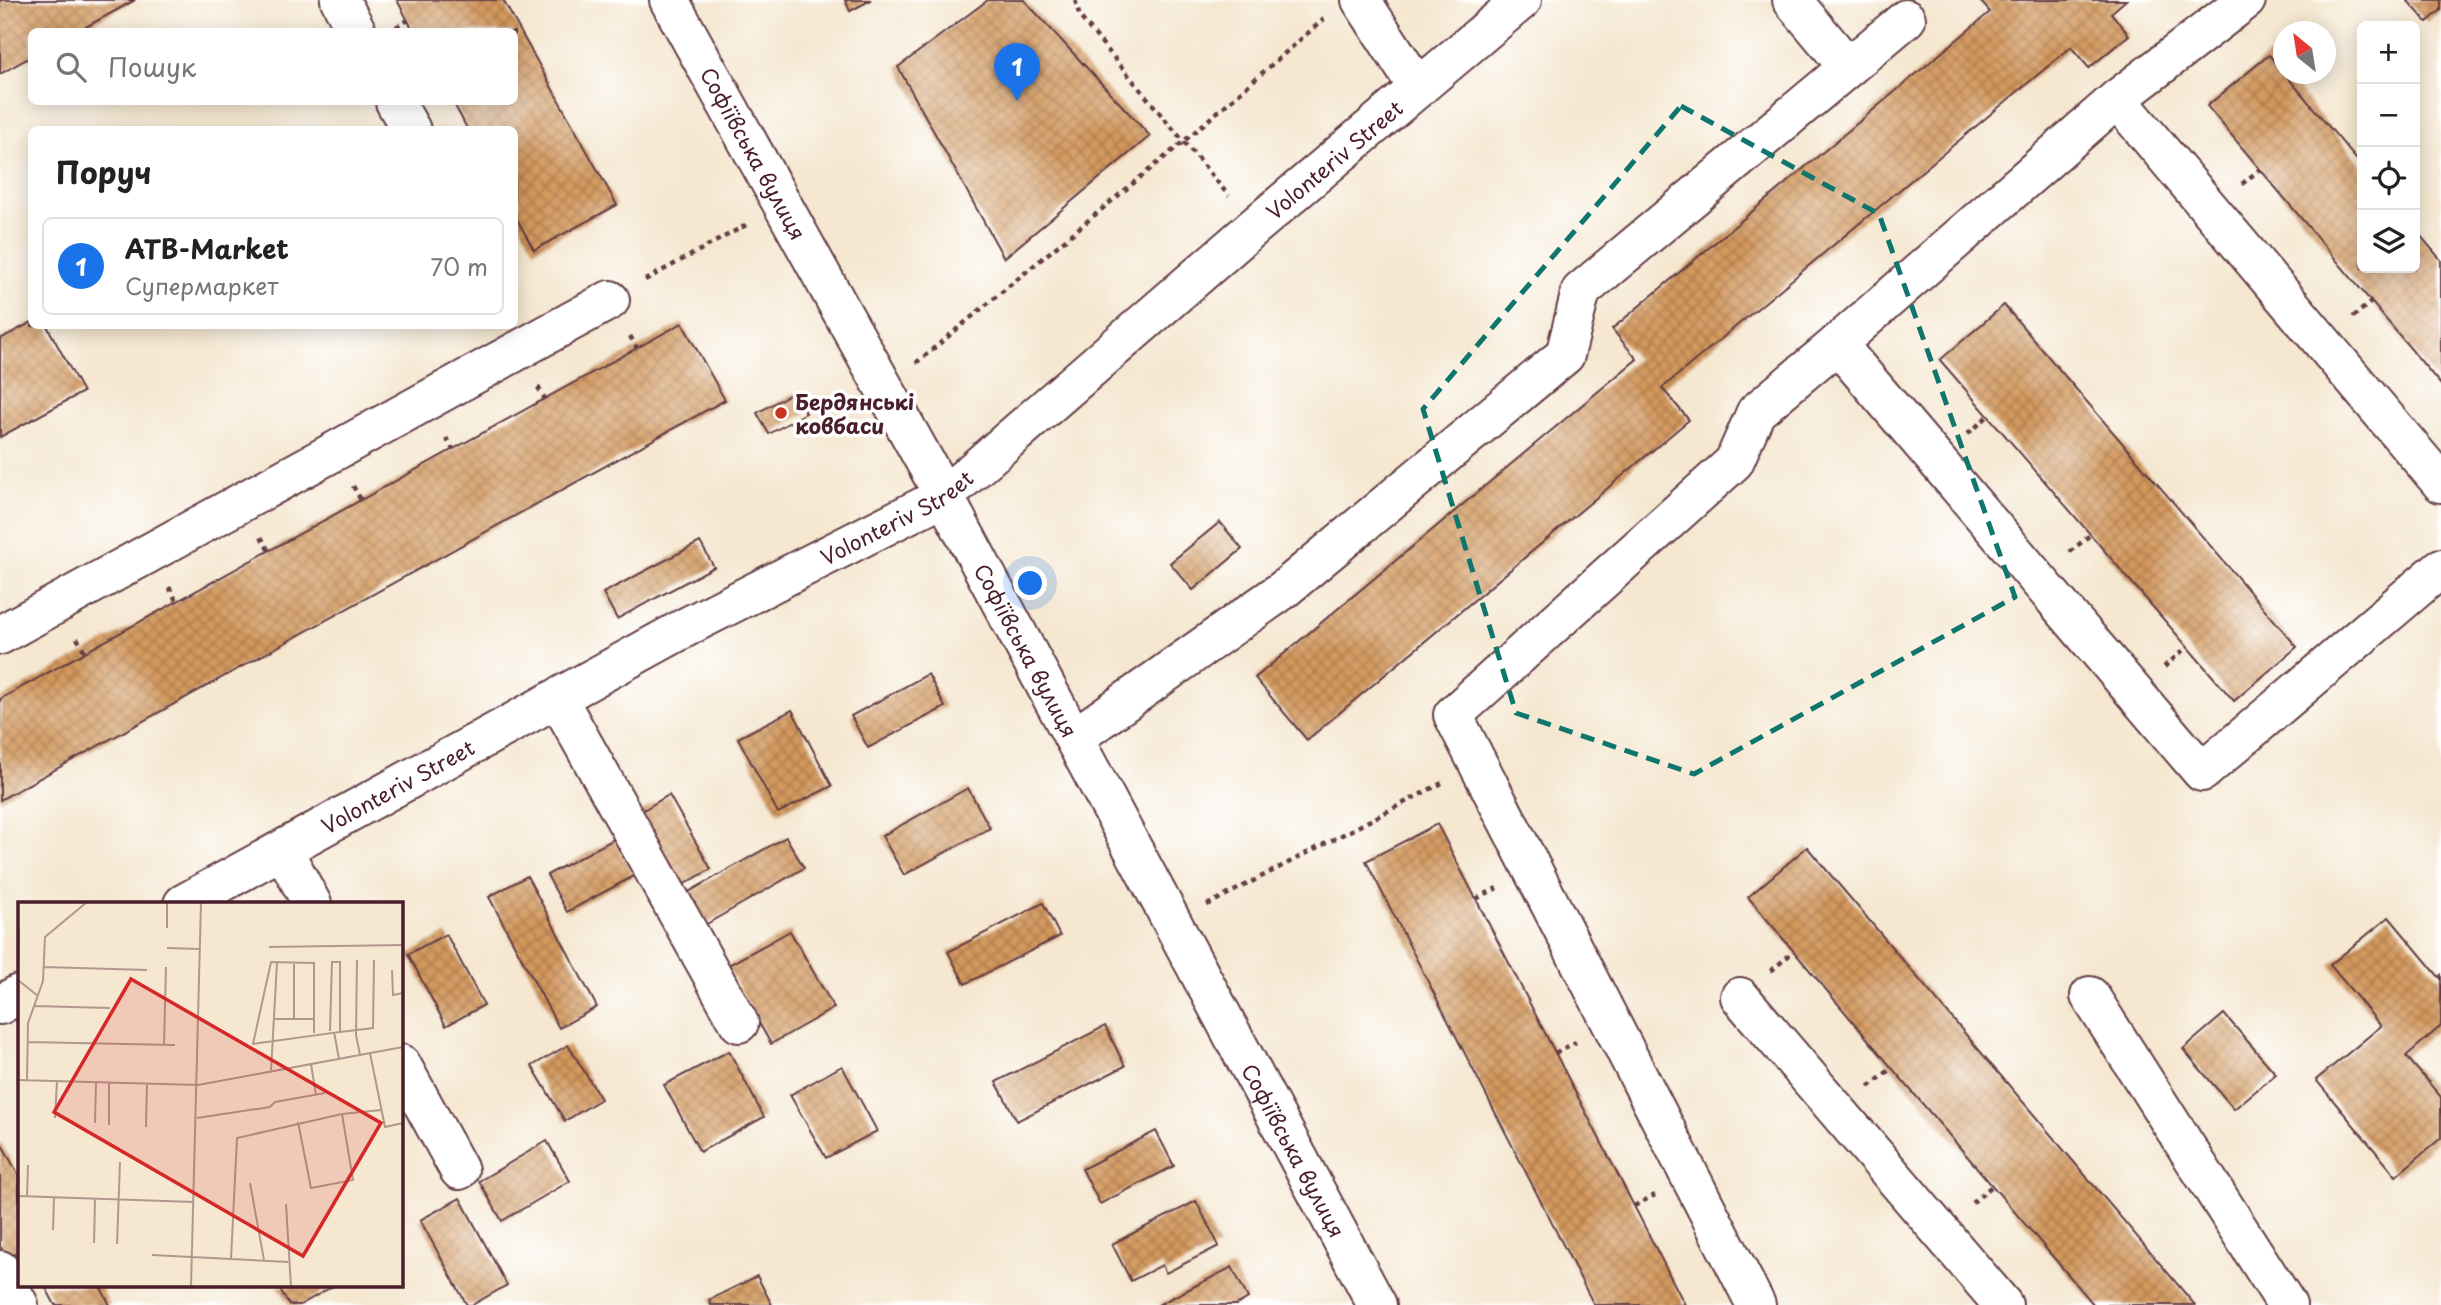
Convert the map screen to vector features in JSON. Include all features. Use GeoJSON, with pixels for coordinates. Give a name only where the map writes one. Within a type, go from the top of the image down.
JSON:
{"type":"FeatureCollection","features":[{"type":"Feature","properties":{"kind":"street"},"geometry":{"type":"LineString","coordinates":[[340,0],[355,28]]}},
{"type":"Feature","properties":{"kind":"street","name":"Софіївська вулиця"},"geometry":{"type":"LineString","coordinates":[[669,0],[944,496],[1377,1305]]}},
{"type":"Feature","properties":{"kind":"street"},"geometry":{"type":"LineString","coordinates":[[1361,0],[1418,88]]}},
{"type":"Feature","properties":{"kind":"street","name":"Volonteriv Street"},"geometry":{"type":"LineString","coordinates":[[187,902],[691,625],[944,496],[1255,226],[1522,0]]}},
{"type":"Feature","properties":{"kind":"street"},"geometry":{"type":"LineString","coordinates":[[1792,0],[1849,67]]}},
{"type":"Feature","properties":{"kind":"street"},"geometry":{"type":"LineString","coordinates":[[1756,1305],[1452,715],[1734,462],[1756,412],[2117,99],[2246,0]]}},
{"type":"Feature","properties":{"kind":"street"},"geometry":{"type":"LineString","coordinates":[[1074,738],[1283,590],[1565,355],[1581,291],[1906,19]]}},
{"type":"Feature","properties":{"kind":"street"},"geometry":{"type":"LineString","coordinates":[[2117,99],[2441,483]]}},
{"type":"Feature","properties":{"kind":"street"},"geometry":{"type":"LineString","coordinates":[[397,105],[409,126]]}},
{"type":"Feature","properties":{"kind":"street"},"geometry":{"type":"LineString","coordinates":[[0,635],[522,331],[610,300]]}},
{"type":"Feature","properties":{"kind":"street"},"geometry":{"type":"LineString","coordinates":[[1837,344],[2202,772],[2441,568]]}},
{"type":"Feature","properties":{"kind":"street"},"geometry":{"type":"LineString","coordinates":[[558,699],[739,1023]]}},
{"type":"Feature","properties":{"kind":"street"},"geometry":{"type":"LineString","coordinates":[[282,850],[311,902]]}},
{"type":"Feature","properties":{"kind":"street"},"geometry":{"type":"LineString","coordinates":[[0,1005],[18,995]]}},
{"type":"Feature","properties":{"kind":"street"},"geometry":{"type":"LineString","coordinates":[[2090,996],[2287,1305]]}},
{"type":"Feature","properties":{"kind":"street"},"geometry":{"type":"LineString","coordinates":[[1740,997],[2003,1305]]}},
{"type":"Feature","properties":{"kind":"street"},"geometry":{"type":"LineString","coordinates":[[402,1066],[459,1170]]}},
{"type":"Feature","properties":{"kind":"street"},"geometry":{"type":"LineString","coordinates":[[0,1269],[19,1305]]}},
{"type":"Feature","properties":{"kind":"path"},"geometry":{"type":"LineString","coordinates":[[1076,0],[1080,17],[1255,226]]}},
{"type":"Feature","properties":{"kind":"path"},"geometry":{"type":"LineString","coordinates":[[885,389],[1183,142],[1325,18]]}},
{"type":"Feature","properties":{"kind":"path"},"geometry":{"type":"LineString","coordinates":[[610,300],[782,205]]}},
{"type":"Feature","properties":{"kind":"path"},"geometry":{"type":"LineString","coordinates":[[1172,923],[1478,764]]}},
{"type":"Feature","properties":{"kind":"highlighted area"},"geometry":{"type":"Polygon","coordinates":[[[1681,106],[1879,214],[2015,597],[1694,774],[1516,713],[1423,409],[1681,106]]]}},
{"type":"Feature","properties":{"kind":"building"},"geometry":{"type":"Polygon","coordinates":[[[0,0],[135,0],[84,28],[28,28],[28,58],[0,74],[0,0]]]}},
{"type":"Feature","properties":{"kind":"building"},"geometry":{"type":"Polygon","coordinates":[[[397,0],[503,0],[617,205],[534,250],[518,221],[518,126],[466,126],[455,105],[518,105],[518,28],[412,28],[397,0]]]}},
{"type":"Feature","properties":{"kind":"building"},"geometry":{"type":"Polygon","coordinates":[[[845,0],[871,0],[850,11],[845,0]]]}},
{"type":"Feature","properties":{"kind":"building"},"geometry":{"type":"Polygon","coordinates":[[[988,0],[1024,0],[1150,136],[1004,258],[898,67],[988,0]]]}},
{"type":"Feature","properties":{"kind":"building"},"geometry":{"type":"Polygon","coordinates":[[[1979,0],[2126,0],[2111,13],[2129,35],[2089,68],[2071,47],[1662,388],[1689,420],[1307,740],[1255,678],[1637,359],[1612,329],[1990,12],[1979,0]]]}},
{"type":"Feature","properties":{"kind":"building"},"geometry":{"type":"Polygon","coordinates":[[[2407,0],[2441,0],[2441,10],[2427,22],[2407,0]]]}},
{"type":"Feature","properties":{"kind":"building"},"geometry":{"type":"Polygon","coordinates":[[[2269,55],[2273,60],[2273,84],[2293,84],[2357,160],[2357,273],[2420,273],[2420,235],[2441,260],[2441,385],[2207,106],[2269,55]]]}},
{"type":"Feature","properties":{"kind":"building"},"geometry":{"type":"Polygon","coordinates":[[[2004,305],[2297,647],[2234,701],[1940,360],[2004,305]]]}},
{"type":"Feature","properties":{"kind":"building"},"geometry":{"type":"Polygon","coordinates":[[[682,323],[725,400],[0,800],[0,699],[682,323]]]}},
{"type":"Feature","properties":{"kind":"building"},"geometry":{"type":"Polygon","coordinates":[[[28,324],[28,329],[49,329],[83,392],[0,437],[0,339],[28,324]]]}},
{"type":"Feature","properties":{"kind":"building","name":"Бердянські ковбаси"},"geometry":{"type":"Polygon","coordinates":[[[794,392],[806,413],[769,434],[757,413],[794,392]]]}},
{"type":"Feature","properties":{"kind":"building"},"geometry":{"type":"Polygon","coordinates":[[[1220,522],[1242,549],[1193,590],[1170,563],[1220,522]]]}},
{"type":"Feature","properties":{"kind":"building"},"geometry":{"type":"Polygon","coordinates":[[[700,542],[714,567],[617,619],[603,593],[700,542]]]}},
{"type":"Feature","properties":{"kind":"building"},"geometry":{"type":"Polygon","coordinates":[[[928,674],[945,707],[868,748],[851,716],[928,674]]]}},
{"type":"Feature","properties":{"kind":"building"},"geometry":{"type":"Polygon","coordinates":[[[792,710],[832,786],[778,813],[738,738],[792,710]]]}},
{"type":"Feature","properties":{"kind":"building"},"geometry":{"type":"Polygon","coordinates":[[[968,788],[990,828],[904,875],[882,836],[968,788]]]}},
{"type":"Feature","properties":{"kind":"building"},"geometry":{"type":"Polygon","coordinates":[[[669,795],[711,869],[681,886],[640,812],[669,795]]]}},
{"type":"Feature","properties":{"kind":"building"},"geometry":{"type":"Polygon","coordinates":[[[1437,824],[1685,1305],[1594,1305],[1366,861],[1437,824]]]}},
{"type":"Feature","properties":{"kind":"building"},"geometry":{"type":"Polygon","coordinates":[[[786,837],[804,868],[705,925],[687,893],[786,837]]]}},
{"type":"Feature","properties":{"kind":"building"},"geometry":{"type":"Polygon","coordinates":[[[614,839],[634,876],[567,912],[547,875],[614,839]]]}},
{"type":"Feature","properties":{"kind":"building"},"geometry":{"type":"Polygon","coordinates":[[[1807,847],[2195,1305],[2094,1305],[1892,1068],[1748,897],[1807,847]]]}},
{"type":"Feature","properties":{"kind":"building"},"geometry":{"type":"Polygon","coordinates":[[[527,876],[597,1007],[559,1028],[489,897],[527,876]]]}},
{"type":"Feature","properties":{"kind":"building"},"geometry":{"type":"Polygon","coordinates":[[[1043,903],[1060,936],[965,984],[948,952],[1043,903]]]}},
{"type":"Feature","properties":{"kind":"building"},"geometry":{"type":"Polygon","coordinates":[[[2389,917],[2439,977],[2441,975],[2441,1026],[2406,1056],[2441,1097],[2441,1138],[2396,1176],[2316,1080],[2381,1026],[2330,965],[2389,917]]]}},
{"type":"Feature","properties":{"kind":"building"},"geometry":{"type":"Polygon","coordinates":[[[790,931],[834,1008],[771,1044],[727,966],[790,931]]]}},
{"type":"Feature","properties":{"kind":"building"},"geometry":{"type":"Polygon","coordinates":[[[446,934],[484,1005],[446,1026],[408,954],[446,934]]]}},
{"type":"Feature","properties":{"kind":"building"},"geometry":{"type":"Polygon","coordinates":[[[2224,1014],[2276,1074],[2234,1109],[2183,1049],[2224,1014]]]}},
{"type":"Feature","properties":{"kind":"building"},"geometry":{"type":"Polygon","coordinates":[[[1105,1026],[1125,1066],[1017,1121],[996,1082],[1105,1026]]]}},
{"type":"Feature","properties":{"kind":"building"},"geometry":{"type":"Polygon","coordinates":[[[568,1045],[601,1099],[565,1121],[532,1066],[568,1045]]]}},
{"type":"Feature","properties":{"kind":"building"},"geometry":{"type":"Polygon","coordinates":[[[729,1051],[764,1117],[700,1152],[664,1085],[729,1051]]]}},
{"type":"Feature","properties":{"kind":"building"},"geometry":{"type":"Polygon","coordinates":[[[842,1066],[877,1131],[826,1158],[790,1095],[842,1066]]]}},
{"type":"Feature","properties":{"kind":"building"},"geometry":{"type":"Polygon","coordinates":[[[1156,1131],[1174,1166],[1100,1204],[1082,1169],[1156,1131]]]}},
{"type":"Feature","properties":{"kind":"building"},"geometry":{"type":"Polygon","coordinates":[[[0,1141],[18,1174],[18,1252],[7,1258],[0,1246],[0,1141]]]}},
{"type":"Feature","properties":{"kind":"building"},"geometry":{"type":"Polygon","coordinates":[[[547,1141],[570,1181],[502,1221],[479,1181],[547,1141]]]}},
{"type":"Feature","properties":{"kind":"building"},"geometry":{"type":"Polygon","coordinates":[[[460,1198],[507,1285],[472,1305],[467,1305],[420,1220],[460,1198]]]}},
{"type":"Feature","properties":{"kind":"building"},"geometry":{"type":"Polygon","coordinates":[[[1196,1201],[1219,1246],[1166,1273],[1162,1265],[1131,1281],[1112,1244],[1196,1201]]]}},
{"type":"Feature","properties":{"kind":"building"},"geometry":{"type":"Polygon","coordinates":[[[1232,1267],[1248,1298],[1236,1305],[1158,1305],[1232,1267]]]}},
{"type":"Feature","properties":{"kind":"building"},"geometry":{"type":"Polygon","coordinates":[[[757,1276],[772,1305],[711,1305],[709,1300],[757,1276]]]}},
{"type":"Feature","properties":{"kind":"building"},"geometry":{"type":"Polygon","coordinates":[[[46,1288],[101,1288],[110,1305],[55,1305],[46,1288]]]}},
{"type":"Feature","properties":{"kind":"building"},"geometry":{"type":"Polygon","coordinates":[[[279,1288],[330,1288],[300,1305],[289,1305],[279,1288]]]}},
{"type":"Feature","properties":{"kind":"place","name":"ATB-Market"},"geometry":{"type":"Point","coordinates":[1017,101]}},
{"type":"Feature","properties":{"kind":"place","name":"Бердянські ковбаси"},"geometry":{"type":"Point","coordinates":[781,413]}}]}
